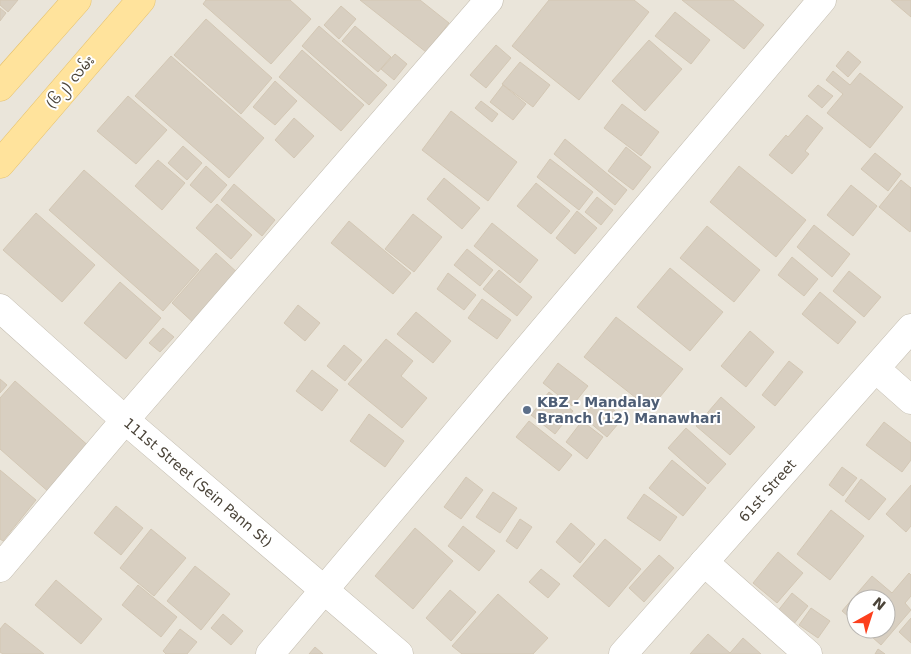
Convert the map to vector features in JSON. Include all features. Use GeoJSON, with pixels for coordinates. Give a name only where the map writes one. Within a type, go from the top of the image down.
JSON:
{"type":"FeatureCollection","features":[{"type":"Feature","properties":{"kind":"main road"},"geometry":{"type":"LineString","coordinates":[[0,87],[77,0]]}},
{"type":"Feature","properties":{"kind":"main road","name":"(၆၂) လမ်း"},"geometry":{"type":"LineString","coordinates":[[0,164],[141,0]]}},
{"type":"Feature","properties":{"kind":"street"},"geometry":{"type":"LineString","coordinates":[[0,568],[125,420],[489,0]]}},
{"type":"Feature","properties":{"kind":"street"},"geometry":{"type":"LineString","coordinates":[[270,654],[822,0]]}},
{"type":"Feature","properties":{"kind":"street","name":"111st Street (Sein Pann St)"},"geometry":{"type":"LineString","coordinates":[[0,308],[125,420],[399,654]]}},
{"type":"Feature","properties":{"kind":"street","name":"61st Street"},"geometry":{"type":"LineString","coordinates":[[623,654],[911,328]]}},
{"type":"Feature","properties":{"kind":"street"},"geometry":{"type":"LineString","coordinates":[[876,369],[911,400]]}},
{"type":"Feature","properties":{"kind":"street"},"geometry":{"type":"LineString","coordinates":[[704,562],[808,654]]}},
{"type":"Feature","properties":{"kind":"shaded area"},"geometry":{"type":"Polygon","coordinates":[[[0,0],[911,0],[911,654],[0,654],[0,0]]]}},
{"type":"Feature","properties":{"kind":"building"},"geometry":{"type":"Polygon","coordinates":[[[0,0],[18,0],[8,12],[0,5],[0,0]]]}},
{"type":"Feature","properties":{"kind":"building"},"geometry":{"type":"Polygon","coordinates":[[[206,0],[290,0],[311,19],[271,64],[203,4],[206,0]]]}},
{"type":"Feature","properties":{"kind":"building"},"geometry":{"type":"Polygon","coordinates":[[[360,0],[420,0],[449,23],[426,52],[360,0]]]}},
{"type":"Feature","properties":{"kind":"building"},"geometry":{"type":"Polygon","coordinates":[[[549,0],[634,0],[649,12],[579,100],[512,46],[549,0]]]}},
{"type":"Feature","properties":{"kind":"building"},"geometry":{"type":"Polygon","coordinates":[[[682,0],[733,0],[764,25],[744,49],[682,0]]]}},
{"type":"Feature","properties":{"kind":"building"},"geometry":{"type":"Polygon","coordinates":[[[891,0],[911,0],[911,17],[891,0]]]}},
{"type":"Feature","properties":{"kind":"building"},"geometry":{"type":"Polygon","coordinates":[[[341,6],[356,19],[339,39],[324,25],[341,6]]]}},
{"type":"Feature","properties":{"kind":"building"},"geometry":{"type":"Polygon","coordinates":[[[0,8],[6,13],[0,21],[0,8]]]}},
{"type":"Feature","properties":{"kind":"building"},"geometry":{"type":"Polygon","coordinates":[[[675,12],[710,40],[691,64],[655,36],[675,12]]]}},
{"type":"Feature","properties":{"kind":"building"},"geometry":{"type":"Polygon","coordinates":[[[206,19],[272,78],[241,114],[174,55],[206,19]]]}},
{"type":"Feature","properties":{"kind":"building"},"geometry":{"type":"Polygon","coordinates":[[[319,26],[387,85],[369,105],[302,46],[319,26]]]}},
{"type":"Feature","properties":{"kind":"building"},"geometry":{"type":"Polygon","coordinates":[[[355,26],[391,57],[378,72],[342,41],[355,26]]]}},
{"type":"Feature","properties":{"kind":"building"},"geometry":{"type":"Polygon","coordinates":[[[649,40],[682,69],[645,111],[612,81],[649,40]]]}},
{"type":"Feature","properties":{"kind":"building"},"geometry":{"type":"Polygon","coordinates":[[[496,45],[511,58],[486,88],[470,75],[496,45]]]}},
{"type":"Feature","properties":{"kind":"building"},"geometry":{"type":"Polygon","coordinates":[[[302,50],[364,105],[341,131],[279,77],[302,50]]]}},
{"type":"Feature","properties":{"kind":"building"},"geometry":{"type":"Polygon","coordinates":[[[848,51],[861,62],[848,77],[836,66],[848,51]]]}},
{"type":"Feature","properties":{"kind":"building"},"geometry":{"type":"Polygon","coordinates":[[[395,54],[407,64],[394,80],[381,69],[395,54]]]}},
{"type":"Feature","properties":{"kind":"building"},"geometry":{"type":"Polygon","coordinates":[[[171,56],[264,138],[229,178],[135,96],[171,56]]]}},
{"type":"Feature","properties":{"kind":"building"},"geometry":{"type":"Polygon","coordinates":[[[520,62],[550,85],[533,107],[502,84],[520,62]]]}},
{"type":"Feature","properties":{"kind":"building"},"geometry":{"type":"Polygon","coordinates":[[[833,71],[850,85],[860,73],[903,107],[870,148],[827,113],[843,94],[826,80],[833,71]]]}},
{"type":"Feature","properties":{"kind":"building"},"geometry":{"type":"Polygon","coordinates":[[[275,81],[297,101],[275,125],[253,107],[275,81]]]}},
{"type":"Feature","properties":{"kind":"building"},"geometry":{"type":"Polygon","coordinates":[[[503,85],[526,104],[513,120],[490,102],[503,85]]]}},
{"type":"Feature","properties":{"kind":"building"},"geometry":{"type":"Polygon","coordinates":[[[818,85],[833,96],[822,108],[808,96],[818,85]]]}},
{"type":"Feature","properties":{"kind":"building"},"geometry":{"type":"Polygon","coordinates":[[[128,96],[167,130],[136,164],[97,131],[128,96]]]}},
{"type":"Feature","properties":{"kind":"building"},"geometry":{"type":"Polygon","coordinates":[[[481,101],[498,114],[492,122],[475,108],[481,101]]]}},
{"type":"Feature","properties":{"kind":"building"},"geometry":{"type":"Polygon","coordinates":[[[622,104],[659,132],[641,156],[604,128],[622,104]]]}},
{"type":"Feature","properties":{"kind":"building"},"geometry":{"type":"Polygon","coordinates":[[[451,111],[517,162],[488,201],[422,150],[451,111]]]}},
{"type":"Feature","properties":{"kind":"building"},"geometry":{"type":"Polygon","coordinates":[[[807,115],[823,128],[805,151],[809,154],[792,174],[769,155],[807,115]]]}},
{"type":"Feature","properties":{"kind":"building"},"geometry":{"type":"Polygon","coordinates":[[[294,118],[314,136],[294,158],[275,140],[294,118]]]}},
{"type":"Feature","properties":{"kind":"building"},"geometry":{"type":"Polygon","coordinates":[[[565,139],[627,190],[615,205],[554,154],[565,139]]]}},
{"type":"Feature","properties":{"kind":"building"},"geometry":{"type":"Polygon","coordinates":[[[183,146],[202,163],[187,180],[168,163],[183,146]]]}},
{"type":"Feature","properties":{"kind":"building"},"geometry":{"type":"Polygon","coordinates":[[[626,147],[651,167],[633,190],[608,171],[626,147]]]}},
{"type":"Feature","properties":{"kind":"building"},"geometry":{"type":"Polygon","coordinates":[[[875,153],[901,174],[888,191],[861,169],[875,153]]]}},
{"type":"Feature","properties":{"kind":"building"},"geometry":{"type":"Polygon","coordinates":[[[550,159],[593,192],[579,210],[537,177],[550,159]]]}},
{"type":"Feature","properties":{"kind":"building"},"geometry":{"type":"Polygon","coordinates":[[[158,160],[185,183],[162,210],[135,186],[158,160]]]}},
{"type":"Feature","properties":{"kind":"building"},"geometry":{"type":"Polygon","coordinates":[[[206,166],[227,185],[211,203],[190,185],[206,166]]]}},
{"type":"Feature","properties":{"kind":"building"},"geometry":{"type":"Polygon","coordinates":[[[739,166],[806,220],[776,257],[710,202],[739,166]]]}},
{"type":"Feature","properties":{"kind":"building"},"geometry":{"type":"Polygon","coordinates":[[[84,170],[199,270],[163,311],[49,210],[84,170]]]}},
{"type":"Feature","properties":{"kind":"building"},"geometry":{"type":"Polygon","coordinates":[[[444,178],[480,208],[462,229],[427,199],[444,178]]]}},
{"type":"Feature","properties":{"kind":"building"},"geometry":{"type":"Polygon","coordinates":[[[901,180],[911,188],[910,232],[879,207],[901,180]]]}},
{"type":"Feature","properties":{"kind":"building"},"geometry":{"type":"Polygon","coordinates":[[[536,183],[570,211],[551,234],[517,206],[536,183]]]}},
{"type":"Feature","properties":{"kind":"building"},"geometry":{"type":"Polygon","coordinates":[[[234,184],[275,220],[262,236],[221,200],[234,184]]]}},
{"type":"Feature","properties":{"kind":"building"},"geometry":{"type":"Polygon","coordinates":[[[851,185],[877,206],[853,236],[827,215],[851,185]]]}},
{"type":"Feature","properties":{"kind":"building"},"geometry":{"type":"Polygon","coordinates":[[[597,197],[613,210],[601,225],[585,212],[597,197]]]}},
{"type":"Feature","properties":{"kind":"building"},"geometry":{"type":"Polygon","coordinates":[[[217,204],[252,235],[231,259],[196,228],[217,204]]]}},
{"type":"Feature","properties":{"kind":"building"},"geometry":{"type":"Polygon","coordinates":[[[577,211],[597,228],[575,254],[556,238],[577,211]]]}},
{"type":"Feature","properties":{"kind":"building"},"geometry":{"type":"Polygon","coordinates":[[[36,213],[95,265],[62,302],[3,250],[36,213]]]}},
{"type":"Feature","properties":{"kind":"building"},"geometry":{"type":"Polygon","coordinates":[[[413,214],[442,237],[414,272],[385,249],[413,214]]]}},
{"type":"Feature","properties":{"kind":"building"},"geometry":{"type":"Polygon","coordinates":[[[349,221],[411,273],[393,294],[331,243],[349,221]]]}},
{"type":"Feature","properties":{"kind":"building"},"geometry":{"type":"Polygon","coordinates":[[[492,223],[538,260],[520,283],[474,246],[492,223]]]}},
{"type":"Feature","properties":{"kind":"building"},"geometry":{"type":"Polygon","coordinates":[[[814,225],[850,254],[832,277],[797,247],[814,225]]]}},
{"type":"Feature","properties":{"kind":"building"},"geometry":{"type":"Polygon","coordinates":[[[707,226],[760,270],[734,302],[680,258],[707,226]]]}},
{"type":"Feature","properties":{"kind":"building"},"geometry":{"type":"Polygon","coordinates":[[[467,249],[493,270],[480,286],[454,265],[467,249]]]}},
{"type":"Feature","properties":{"kind":"building"},"geometry":{"type":"Polygon","coordinates":[[[216,253],[240,275],[196,325],[172,303],[216,253]]]}},
{"type":"Feature","properties":{"kind":"building"},"geometry":{"type":"Polygon","coordinates":[[[792,257],[818,279],[804,296],[778,275],[792,257]]]}},
{"type":"Feature","properties":{"kind":"building"},"geometry":{"type":"Polygon","coordinates":[[[670,268],[723,312],[690,351],[637,307],[670,268]]]}},
{"type":"Feature","properties":{"kind":"building"},"geometry":{"type":"Polygon","coordinates":[[[499,270],[532,297],[517,316],[483,289],[499,270]]]}},
{"type":"Feature","properties":{"kind":"building"},"geometry":{"type":"Polygon","coordinates":[[[849,271],[881,297],[864,317],[833,291],[849,271]]]}},
{"type":"Feature","properties":{"kind":"building"},"geometry":{"type":"Polygon","coordinates":[[[448,273],[476,295],[464,310],[437,289],[448,273]]]}},
{"type":"Feature","properties":{"kind":"building"},"geometry":{"type":"Polygon","coordinates":[[[120,282],[161,318],[126,359],[84,323],[120,282]]]}},
{"type":"Feature","properties":{"kind":"building"},"geometry":{"type":"Polygon","coordinates":[[[820,292],[856,322],[838,344],[802,314],[820,292]]]}},
{"type":"Feature","properties":{"kind":"building"},"geometry":{"type":"Polygon","coordinates":[[[482,299],[511,320],[497,339],[468,318],[482,299]]]}},
{"type":"Feature","properties":{"kind":"building"},"geometry":{"type":"Polygon","coordinates":[[[298,305],[320,323],[305,341],[284,323],[298,305]]]}},
{"type":"Feature","properties":{"kind":"building"},"geometry":{"type":"Polygon","coordinates":[[[416,312],[451,341],[433,363],[397,334],[416,312]]]}},
{"type":"Feature","properties":{"kind":"building"},"geometry":{"type":"Polygon","coordinates":[[[616,317],[683,369],[650,409],[584,357],[616,317]]]}},
{"type":"Feature","properties":{"kind":"building"},"geometry":{"type":"Polygon","coordinates":[[[163,328],[174,337],[160,352],[149,343],[163,328]]]}},
{"type":"Feature","properties":{"kind":"building"},"geometry":{"type":"Polygon","coordinates":[[[750,331],[774,352],[746,387],[721,366],[750,331]]]}},
{"type":"Feature","properties":{"kind":"building"},"geometry":{"type":"Polygon","coordinates":[[[386,339],[413,361],[401,376],[427,398],[402,428],[348,384],[386,339]]]}},
{"type":"Feature","properties":{"kind":"building"},"geometry":{"type":"Polygon","coordinates":[[[344,345],[362,360],[345,381],[327,366],[344,345]]]}},
{"type":"Feature","properties":{"kind":"building"},"geometry":{"type":"Polygon","coordinates":[[[789,361],[803,372],[775,406],[762,395],[789,361]]]}},
{"type":"Feature","properties":{"kind":"building"},"geometry":{"type":"Polygon","coordinates":[[[558,363],[588,386],[572,406],[543,383],[558,363]]]}},
{"type":"Feature","properties":{"kind":"building"},"geometry":{"type":"Polygon","coordinates":[[[312,370],[338,390],[322,411],[296,391],[312,370]]]}},
{"type":"Feature","properties":{"kind":"building"},"geometry":{"type":"Polygon","coordinates":[[[0,379],[7,385],[0,393],[0,379]]]}},
{"type":"Feature","properties":{"kind":"building"},"geometry":{"type":"Polygon","coordinates":[[[15,381],[91,448],[51,494],[0,449],[0,398],[15,381]]]}},
{"type":"Feature","properties":{"kind":"building"},"geometry":{"type":"Polygon","coordinates":[[[549,392],[573,411],[555,434],[531,415],[549,392]]]}},
{"type":"Feature","properties":{"kind":"building"},"geometry":{"type":"Polygon","coordinates":[[[599,397],[623,418],[607,437],[582,416],[599,397]]]}},
{"type":"Feature","properties":{"kind":"building"},"geometry":{"type":"Polygon","coordinates":[[[721,397],[755,427],[730,455],[696,426],[721,397]]]}},
{"type":"Feature","properties":{"kind":"building"},"geometry":{"type":"Polygon","coordinates":[[[369,414],[404,441],[385,467],[350,441],[369,414]]]}},
{"type":"Feature","properties":{"kind":"building"},"geometry":{"type":"Polygon","coordinates":[[[529,421],[572,455],[559,471],[516,437],[529,421]]]}},
{"type":"Feature","properties":{"kind":"building"},"geometry":{"type":"Polygon","coordinates":[[[582,421],[603,437],[587,459],[566,442],[582,421]]]}},
{"type":"Feature","properties":{"kind":"building"},"geometry":{"type":"Polygon","coordinates":[[[884,422],[911,443],[911,460],[902,472],[866,445],[884,422]]]}},
{"type":"Feature","properties":{"kind":"building"},"geometry":{"type":"Polygon","coordinates":[[[686,428],[726,464],[708,484],[668,448],[686,428]]]}},
{"type":"Feature","properties":{"kind":"building"},"geometry":{"type":"Polygon","coordinates":[[[672,460],[706,488],[683,516],[649,488],[672,460]]]}},
{"type":"Feature","properties":{"kind":"building"},"geometry":{"type":"Polygon","coordinates":[[[842,467],[857,478],[843,496],[829,485],[842,467]]]}},
{"type":"Feature","properties":{"kind":"building"},"geometry":{"type":"Polygon","coordinates":[[[0,470],[36,500],[3,541],[0,539],[0,470]]]}},
{"type":"Feature","properties":{"kind":"building"},"geometry":{"type":"Polygon","coordinates":[[[466,477],[483,490],[461,519],[444,507],[466,477]]]}},
{"type":"Feature","properties":{"kind":"building"},"geometry":{"type":"Polygon","coordinates":[[[861,479],[886,499],[869,520],[845,501],[861,479]]]}},
{"type":"Feature","properties":{"kind":"building"},"geometry":{"type":"Polygon","coordinates":[[[911,485],[911,526],[906,532],[886,514],[911,485]]]}},
{"type":"Feature","properties":{"kind":"building"},"geometry":{"type":"Polygon","coordinates":[[[493,492],[517,508],[500,533],[476,517],[493,492]]]}},
{"type":"Feature","properties":{"kind":"building"},"geometry":{"type":"Polygon","coordinates":[[[644,494],[677,517],[660,541],[627,518],[644,494]]]}},
{"type":"Feature","properties":{"kind":"building"},"geometry":{"type":"Polygon","coordinates":[[[116,506],[143,528],[121,555],[94,533],[116,506]]]}},
{"type":"Feature","properties":{"kind":"building"},"geometry":{"type":"Polygon","coordinates":[[[831,510],[864,536],[830,580],[797,554],[831,510]]]}},
{"type":"Feature","properties":{"kind":"building"},"geometry":{"type":"Polygon","coordinates":[[[520,519],[532,527],[517,549],[506,541],[520,519]]]}},
{"type":"Feature","properties":{"kind":"building"},"geometry":{"type":"Polygon","coordinates":[[[571,523],[595,544],[580,563],[556,542],[571,523]]]}},
{"type":"Feature","properties":{"kind":"building"},"geometry":{"type":"Polygon","coordinates":[[[463,526],[495,551],[479,571],[448,546],[463,526]]]}},
{"type":"Feature","properties":{"kind":"building"},"geometry":{"type":"Polygon","coordinates":[[[415,528],[453,561],[413,609],[375,576],[415,528]]]}},
{"type":"Feature","properties":{"kind":"building"},"geometry":{"type":"Polygon","coordinates":[[[151,529],[186,558],[154,596],[120,568],[151,529]]]}},
{"type":"Feature","properties":{"kind":"building"},"geometry":{"type":"Polygon","coordinates":[[[605,539],[641,569],[609,607],[573,576],[605,539]]]}},
{"type":"Feature","properties":{"kind":"building"},"geometry":{"type":"Polygon","coordinates":[[[778,552],[803,573],[777,603],[753,583],[778,552]]]}},
{"type":"Feature","properties":{"kind":"building"},"geometry":{"type":"Polygon","coordinates":[[[659,555],[674,568],[644,602],[629,588],[659,555]]]}},
{"type":"Feature","properties":{"kind":"building"},"geometry":{"type":"Polygon","coordinates":[[[195,566],[230,594],[201,630],[167,601],[195,566]]]}},
{"type":"Feature","properties":{"kind":"building"},"geometry":{"type":"Polygon","coordinates":[[[541,569],[560,584],[548,598],[529,582],[541,569]]]}},
{"type":"Feature","properties":{"kind":"building"},"geometry":{"type":"Polygon","coordinates":[[[909,573],[911,575],[911,596],[905,603],[911,610],[896,628],[896,589],[909,573]]]}},
{"type":"Feature","properties":{"kind":"building"},"geometry":{"type":"Polygon","coordinates":[[[872,576],[887,589],[861,589],[872,576]]]}},
{"type":"Feature","properties":{"kind":"building"},"geometry":{"type":"Polygon","coordinates":[[[56,580],[102,619],[81,644],[35,605],[56,580]]]}},
{"type":"Feature","properties":{"kind":"building"},"geometry":{"type":"Polygon","coordinates":[[[138,585],[177,617],[161,637],[122,605],[138,585]]]}},
{"type":"Feature","properties":{"kind":"building"},"geometry":{"type":"Polygon","coordinates":[[[450,590],[476,612],[451,641],[426,618],[450,590]]]}},
{"type":"Feature","properties":{"kind":"building"},"geometry":{"type":"Polygon","coordinates":[[[792,593],[808,606],[793,625],[777,612],[792,593]]]}},
{"type":"Feature","properties":{"kind":"building"},"geometry":{"type":"Polygon","coordinates":[[[498,594],[548,638],[533,654],[462,654],[452,646],[498,594]]]}},
{"type":"Feature","properties":{"kind":"building"},"geometry":{"type":"Polygon","coordinates":[[[846,606],[846,614],[842,611],[846,606]]]}},
{"type":"Feature","properties":{"kind":"building"},"geometry":{"type":"Polygon","coordinates":[[[811,608],[830,621],[818,638],[799,625],[811,608]]]}},
{"type":"Feature","properties":{"kind":"building"},"geometry":{"type":"Polygon","coordinates":[[[223,614],[243,631],[231,645],[211,628],[223,614]]]}},
{"type":"Feature","properties":{"kind":"building"},"geometry":{"type":"Polygon","coordinates":[[[911,618],[911,643],[899,632],[911,618]]]}},
{"type":"Feature","properties":{"kind":"building"},"geometry":{"type":"Polygon","coordinates":[[[5,623],[44,654],[3,654],[0,652],[0,629],[5,623]]]}},
{"type":"Feature","properties":{"kind":"building"},"geometry":{"type":"Polygon","coordinates":[[[180,629],[197,642],[187,654],[166,654],[163,651],[180,629]]]}},
{"type":"Feature","properties":{"kind":"building"},"geometry":{"type":"Polygon","coordinates":[[[708,634],[730,653],[743,638],[761,654],[690,654],[708,634]]]}},
{"type":"Feature","properties":{"kind":"building"},"geometry":{"type":"Polygon","coordinates":[[[874,639],[886,639],[881,645],[874,639]]]}},
{"type":"Feature","properties":{"kind":"building"},"geometry":{"type":"Polygon","coordinates":[[[315,647],[323,654],[309,654],[315,647]]]}},
{"type":"Feature","properties":{"kind":"building"},"geometry":{"type":"Polygon","coordinates":[[[878,649],[885,654],[875,654],[878,649]]]}},
{"type":"Feature","properties":{"kind":"place","name":"KBZ - Mandalay Branch (12) Manawhari"},"geometry":{"type":"Point","coordinates":[527,410]}}]}
